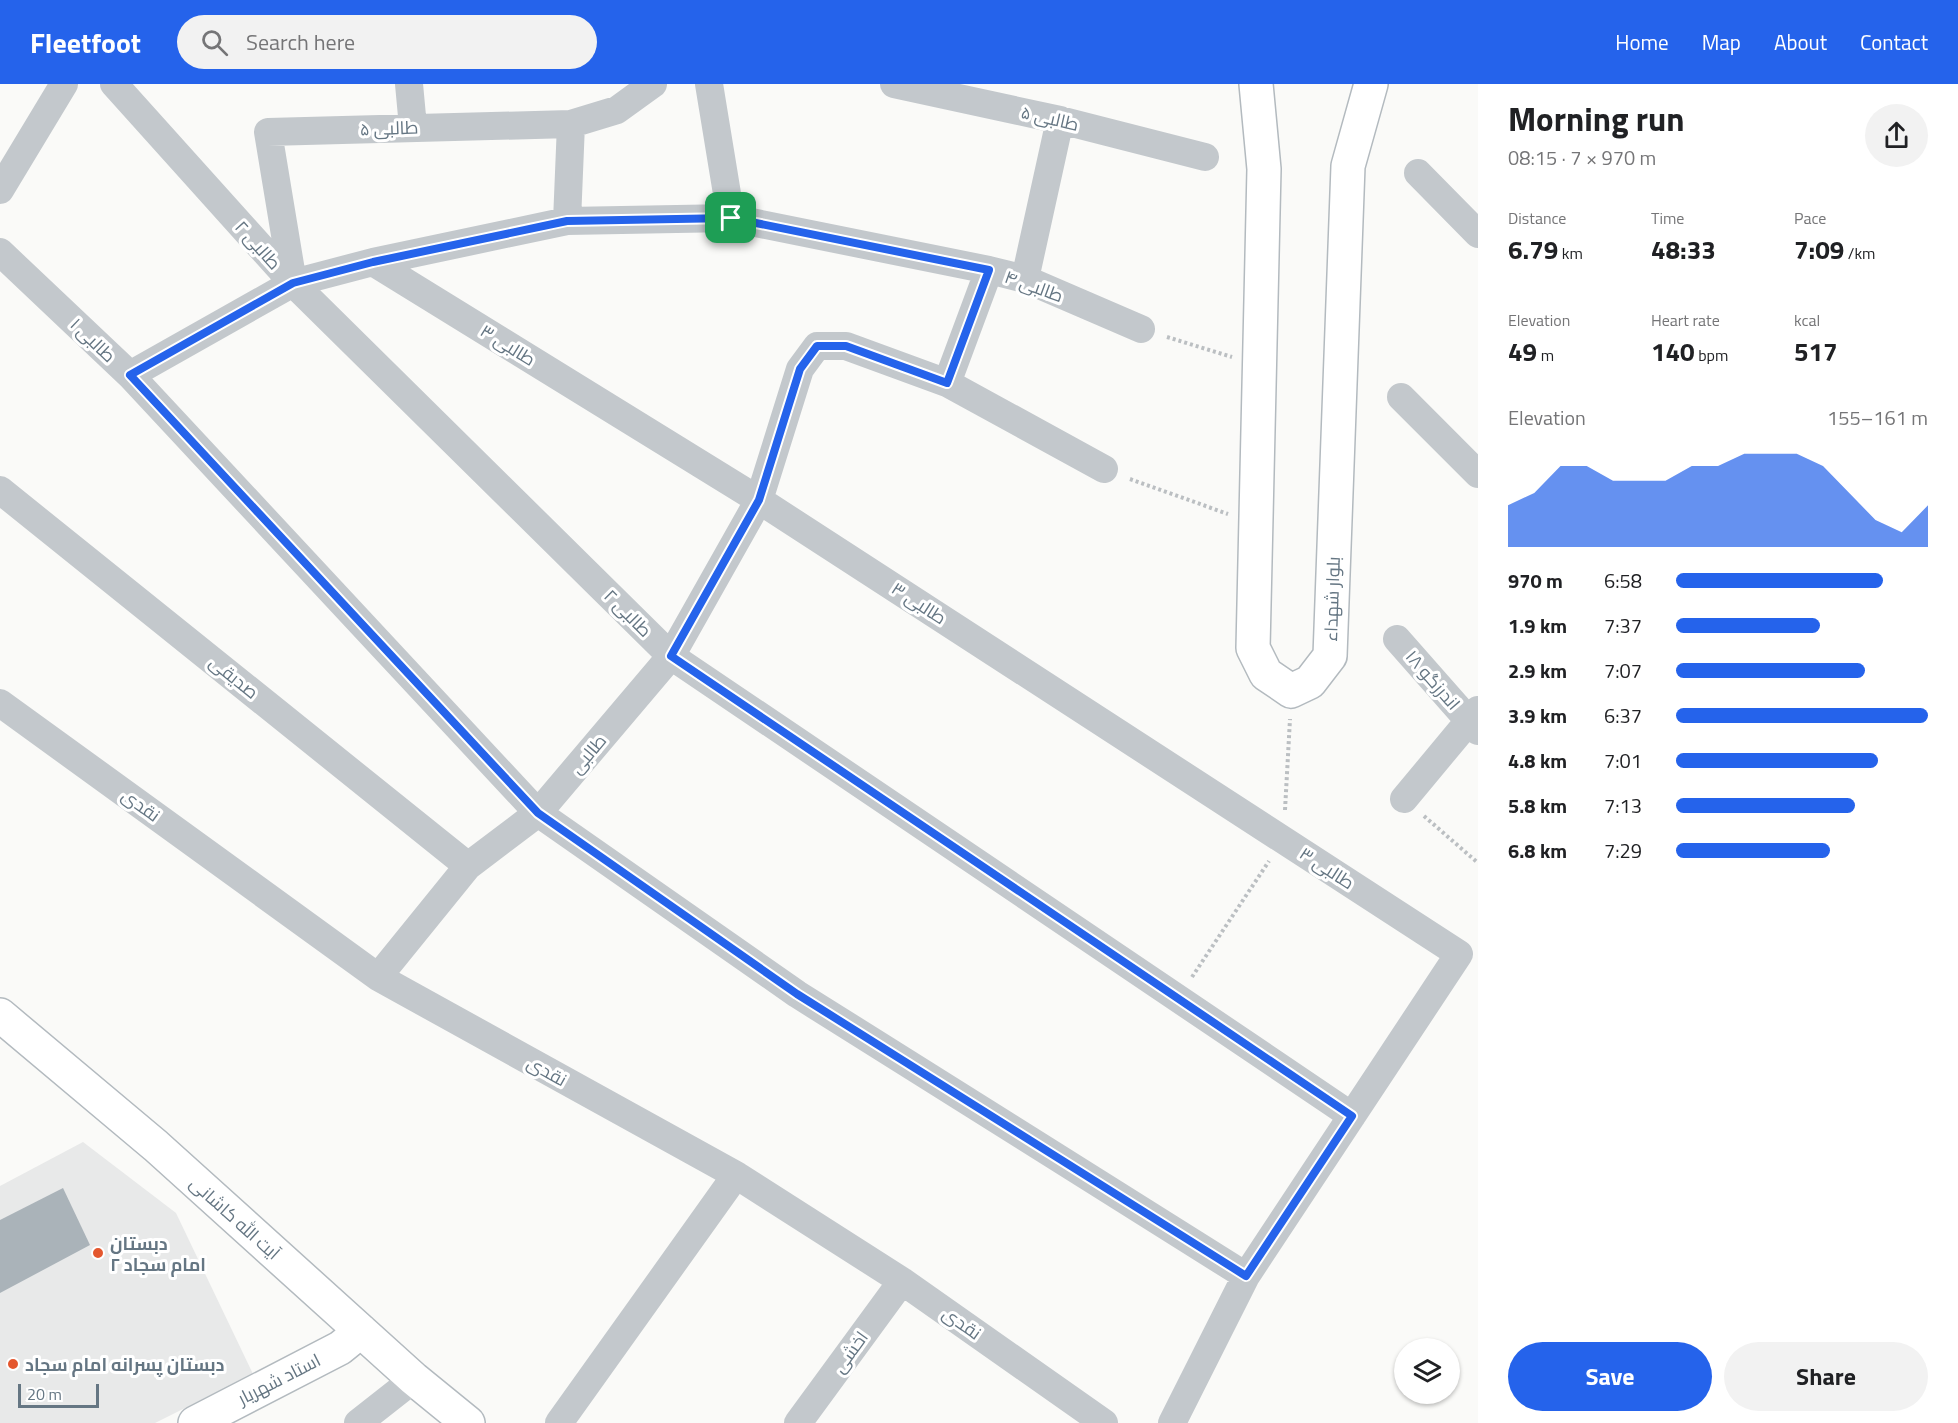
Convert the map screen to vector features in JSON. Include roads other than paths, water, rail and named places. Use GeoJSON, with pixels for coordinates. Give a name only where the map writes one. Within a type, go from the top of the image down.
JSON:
{"type":"FeatureCollection","features":[{"type":"Feature","properties":{"kind":"street"},"geometry":{"type":"LineString","coordinates":[[0,190],[64,84]]}},
{"type":"Feature","properties":{"kind":"street","name":"طالبی ۲"},"geometry":{"type":"LineString","coordinates":[[114,84],[293,283],[671,656],[1352,1116]]}},
{"type":"Feature","properties":{"kind":"street"},"geometry":{"type":"LineString","coordinates":[[409,84],[413,127]]}},
{"type":"Feature","properties":{"kind":"street","name":"طالبی ۵"},"geometry":{"type":"LineString","coordinates":[[293,283],[268,132],[571,124],[617,110],[653,84]]}},
{"type":"Feature","properties":{"kind":"street"},"geometry":{"type":"LineString","coordinates":[[709,84],[731,218]]}},
{"type":"Feature","properties":{"kind":"street","name":"طالبی ۵"},"geometry":{"type":"LineString","coordinates":[[894,84],[1060,120],[1205,157]]}},
{"type":"Feature","properties":{"kind":"street","name":"بلوار شهداء"},"geometry":{"type":"LineString","coordinates":[[1256,84],[1264,169],[1254,523],[1253,648],[1266,674],[1292,691],[1310,682],[1330,656],[1348,166],[1371,84]]}},
{"type":"Feature","properties":{"kind":"street"},"geometry":{"type":"LineString","coordinates":[[1025,279],[1060,120]]}},
{"type":"Feature","properties":{"kind":"street"},"geometry":{"type":"LineString","coordinates":[[567,221],[571,124]]}},
{"type":"Feature","properties":{"kind":"street"},"geometry":{"type":"LineString","coordinates":[[1418,173],[1478,234]]}},
{"type":"Feature","properties":{"kind":"street","name":"طالبی ۴"},"geometry":{"type":"LineString","coordinates":[[130,375],[293,283],[373,262],[567,221],[731,218],[1025,279],[1141,329]]}},
{"type":"Feature","properties":{"kind":"street","name":"طالبی ۱"},"geometry":{"type":"LineString","coordinates":[[0,252],[130,375],[538,813],[797,994],[1246,1276]]}},
{"type":"Feature","properties":{"kind":"street","name":"طالبی ۳"},"geometry":{"type":"LineString","coordinates":[[373,262],[759,500],[1460,954],[1352,1116]]}},
{"type":"Feature","properties":{"kind":"street"},"geometry":{"type":"LineString","coordinates":[[989,270],[947,383],[1104,469]]}},
{"type":"Feature","properties":{"kind":"street","name":"طالبی"},"geometry":{"type":"LineString","coordinates":[[378,977],[468,866],[538,813],[671,656],[759,500],[800,369],[817,346],[846,346],[947,383]]}},
{"type":"Feature","properties":{"kind":"street"},"geometry":{"type":"LineString","coordinates":[[1401,397],[1478,474]]}},
{"type":"Feature","properties":{"kind":"street","name":"صدیقی"},"geometry":{"type":"LineString","coordinates":[[0,490],[468,866]]}},
{"type":"Feature","properties":{"kind":"street","name":"اندرزگو ۱۸"},"geometry":{"type":"LineString","coordinates":[[1397,639],[1475,721]]}},
{"type":"Feature","properties":{"kind":"street","name":"نقدی"},"geometry":{"type":"LineString","coordinates":[[0,703],[378,977],[736,1175],[902,1281],[1070,1413],[1104,1423]]}},
{"type":"Feature","properties":{"kind":"street"},"geometry":{"type":"LineString","coordinates":[[1404,799],[1475,721]]}},
{"type":"Feature","properties":{"kind":"street","name":"آیت الله کاشانی"},"geometry":{"type":"LineString","coordinates":[[0,1015],[156,1146],[414,1379],[468,1423]]}},
{"type":"Feature","properties":{"kind":"street"},"geometry":{"type":"LineString","coordinates":[[1172,1423],[1246,1276],[1352,1116]]}},
{"type":"Feature","properties":{"kind":"street"},"geometry":{"type":"LineString","coordinates":[[560,1423],[736,1175]]}},
{"type":"Feature","properties":{"kind":"street","name":"اخشی"},"geometry":{"type":"LineString","coordinates":[[798,1423],[902,1281]]}},
{"type":"Feature","properties":{"kind":"street","name":"استاد شهریار"},"geometry":{"type":"LineString","coordinates":[[195,1423],[340,1348],[361,1330]]}},
{"type":"Feature","properties":{"kind":"street"},"geometry":{"type":"LineString","coordinates":[[373,1418],[414,1379]]}},
{"type":"Feature","properties":{"kind":"place","name":"دبستان امام سجاد ۲"},"geometry":{"type":"Point","coordinates":[98,1253]}},
{"type":"Feature","properties":{"kind":"place","name":"دبستان پسرانه امام سجاد"},"geometry":{"type":"Point","coordinates":[13,1364]}}]}
